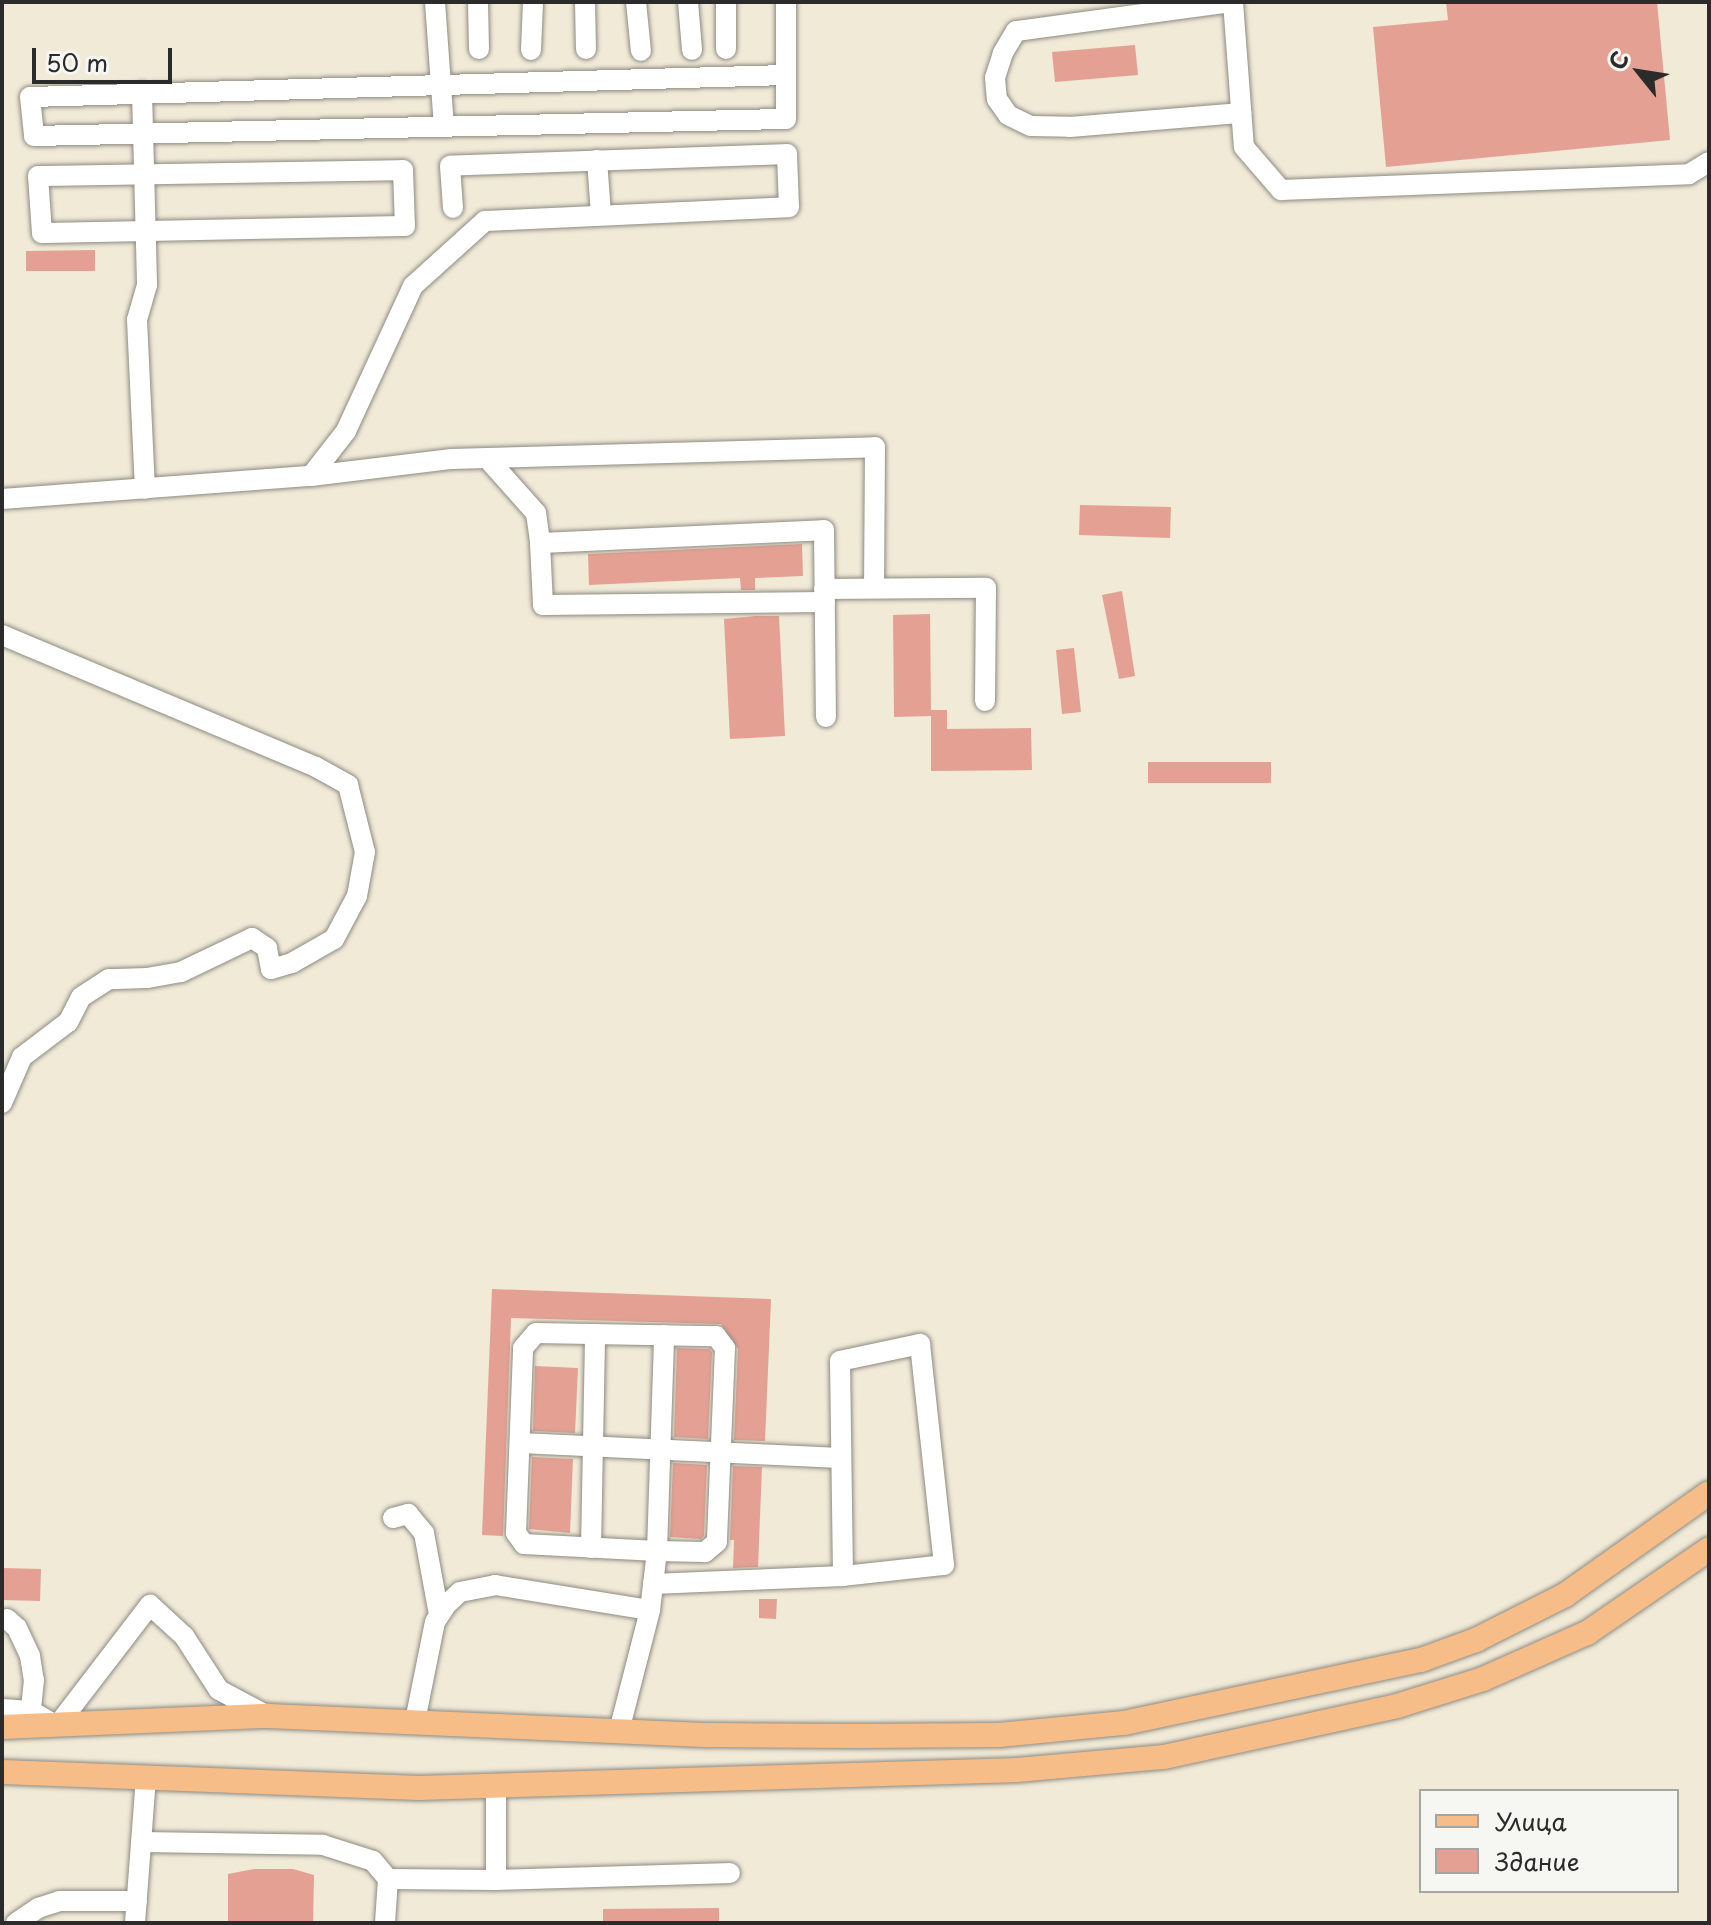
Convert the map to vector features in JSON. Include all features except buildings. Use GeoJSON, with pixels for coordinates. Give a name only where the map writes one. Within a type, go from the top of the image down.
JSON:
{"type":"FeatureCollection","features":[{"type":"Feature","properties":{"kind":"main road"},"geometry":{"type":"LineString","coordinates":[[2,1727],[268,1716],[710,1735],[999,1735],[1124,1723],[1421,1660],[1476,1640],[1565,1595],[1709,1493]]}},
{"type":"Feature","properties":{"kind":"main road"},"geometry":{"type":"LineString","coordinates":[[2,1772],[419,1788],[1017,1770],[1164,1757],[1397,1706],[1483,1679],[1587,1633],[1709,1549]]}},
{"type":"Feature","properties":{"kind":"street"},"geometry":{"type":"LineString","coordinates":[[435,2],[444,127]]}},
{"type":"Feature","properties":{"kind":"street"},"geometry":{"type":"LineString","coordinates":[[478,2],[479,49]]}},
{"type":"Feature","properties":{"kind":"street"},"geometry":{"type":"LineString","coordinates":[[531,50],[533,2]]}},
{"type":"Feature","properties":{"kind":"street"},"geometry":{"type":"LineString","coordinates":[[585,2],[586,49]]}},
{"type":"Feature","properties":{"kind":"street"},"geometry":{"type":"LineString","coordinates":[[636,2],[641,51]]}},
{"type":"Feature","properties":{"kind":"street"},"geometry":{"type":"LineString","coordinates":[[688,2],[692,50]]}},
{"type":"Feature","properties":{"kind":"street"},"geometry":{"type":"LineString","coordinates":[[726,2],[726,49]]}},
{"type":"Feature","properties":{"kind":"street"},"geometry":{"type":"LineString","coordinates":[[786,2],[786,75],[786,119],[34,136],[30,97],[786,75]]}},
{"type":"Feature","properties":{"kind":"street"},"geometry":{"type":"LineString","coordinates":[[1241,113],[1070,127],[1031,126],[1008,115],[997,99],[995,78],[1016,31],[1232,2],[1244,147],[1281,190],[1689,174],[1709,162]]}},
{"type":"Feature","properties":{"kind":"street"},"geometry":{"type":"LineString","coordinates":[[142,92],[147,285],[137,320],[145,489]]}},
{"type":"Feature","properties":{"kind":"street"},"geometry":{"type":"LineString","coordinates":[[311,476],[346,431],[413,286],[485,221],[789,207],[787,154],[450,166],[453,208]]}},
{"type":"Feature","properties":{"kind":"street"},"geometry":{"type":"LineString","coordinates":[[597,160],[601,215]]}},
{"type":"Feature","properties":{"kind":"street"},"geometry":{"type":"LineString","coordinates":[[403,170],[405,226],[146,230],[42,233],[38,176],[403,170]]}},
{"type":"Feature","properties":{"kind":"street"},"geometry":{"type":"LineString","coordinates":[[2,499],[311,476],[487,458],[875,447],[874,587]]}},
{"type":"Feature","properties":{"kind":"street"},"geometry":{"type":"LineString","coordinates":[[487,458],[536,513],[543,605],[825,595],[874,587],[986,588],[985,701]]}},
{"type":"Feature","properties":{"kind":"street"},"geometry":{"type":"LineString","coordinates":[[540,543],[824,530],[826,717]]}},
{"type":"Feature","properties":{"kind":"street"},"geometry":{"type":"LineString","coordinates":[[2,635],[316,767],[348,785],[365,852],[357,896],[334,939],[292,963],[271,969],[267,948],[252,938],[181,972],[147,978],[109,979],[81,997],[68,1022],[22,1057],[2,1103]]}},
{"type":"Feature","properties":{"kind":"street"},"geometry":{"type":"LineString","coordinates":[[536,1333],[595,1334],[716,1336],[725,1348],[717,1542],[705,1552],[524,1544],[516,1533],[523,1348],[536,1333]]}},
{"type":"Feature","properties":{"kind":"street"},"geometry":{"type":"LineString","coordinates":[[591,1548],[595,1334]]}},
{"type":"Feature","properties":{"kind":"street"},"geometry":{"type":"LineString","coordinates":[[619,1731],[650,1610],[657,1551],[664,1335]]}},
{"type":"Feature","properties":{"kind":"street"},"geometry":{"type":"LineString","coordinates":[[653,1584],[843,1576],[944,1565],[920,1344],[840,1361],[843,1576]]}},
{"type":"Feature","properties":{"kind":"street"},"geometry":{"type":"LineString","coordinates":[[520,1443],[841,1458]]}},
{"type":"Feature","properties":{"kind":"street"},"geometry":{"type":"LineString","coordinates":[[393,1518],[408,1514],[424,1533],[439,1615]]}},
{"type":"Feature","properties":{"kind":"street"},"geometry":{"type":"LineString","coordinates":[[415,1721],[430,1639],[439,1615],[460,1592],[495,1585],[650,1610]]}},
{"type":"Feature","properties":{"kind":"street"},"geometry":{"type":"LineString","coordinates":[[2,1709],[31,1711],[57,1726],[150,1605],[184,1636],[219,1690],[268,1716]]}},
{"type":"Feature","properties":{"kind":"street"},"geometry":{"type":"LineString","coordinates":[[7,1619],[17,1628],[30,1656],[34,1680],[31,1711]]}},
{"type":"Feature","properties":{"kind":"street"},"geometry":{"type":"LineString","coordinates":[[2,1786],[34,1772]]}},
{"type":"Feature","properties":{"kind":"street"},"geometry":{"type":"LineString","coordinates":[[135,1923],[146,1777]]}},
{"type":"Feature","properties":{"kind":"street"},"geometry":{"type":"LineString","coordinates":[[496,1786],[496,1880]]}},
{"type":"Feature","properties":{"kind":"street"},"geometry":{"type":"LineString","coordinates":[[141,1842],[323,1845],[373,1861],[388,1879],[385,1923]]}},
{"type":"Feature","properties":{"kind":"street"},"geometry":{"type":"LineString","coordinates":[[388,1879],[496,1880],[730,1873]]}},
{"type":"Feature","properties":{"kind":"street"},"geometry":{"type":"LineString","coordinates":[[16,1923],[38,1908],[59,1901],[137,1901]]}}]}
